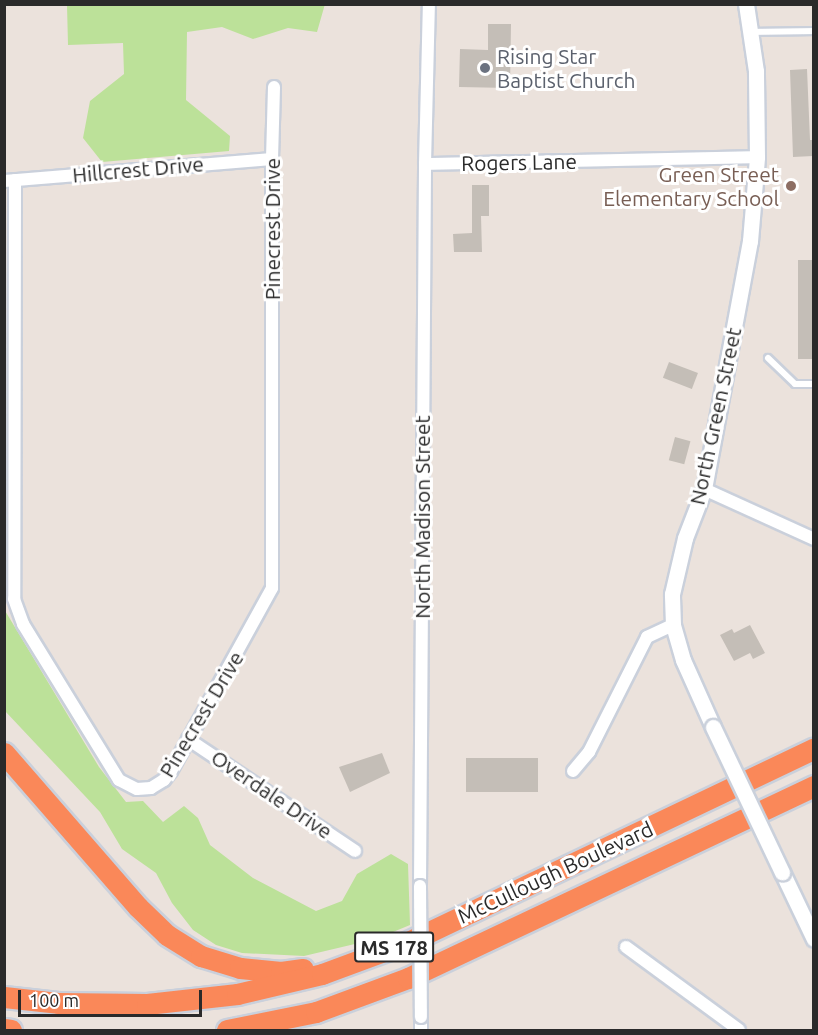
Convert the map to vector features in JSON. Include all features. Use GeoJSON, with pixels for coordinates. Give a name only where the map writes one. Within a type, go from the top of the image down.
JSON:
{"type":"FeatureCollection","features":[{"type":"Feature","properties":{"kind":"highway","name":"McCullough Boulevard"},"geometry":{"type":"LineString","coordinates":[[4,997],[103,1005],[192,1001],[281,985],[366,959],[455,920],[808,750]]}},
{"type":"Feature","properties":{"kind":"highway"},"geometry":{"type":"LineString","coordinates":[[4,753],[138,907],[183,946],[220,963],[259,971],[314,968],[366,959]]}},
{"type":"Feature","properties":{"kind":"highway","name":"McCullough Boulevard"},"geometry":{"type":"LineString","coordinates":[[227,1030],[316,1012],[408,978],[813,786]]}},
{"type":"Feature","properties":{"kind":"highway"},"geometry":{"type":"LineString","coordinates":[[4,1029],[11,1030]]}},
{"type":"Feature","properties":{"kind":"street","name":"North Madison Street"},"geometry":{"type":"LineString","coordinates":[[421,1030],[424,164],[429,4]]}},
{"type":"Feature","properties":{"kind":"street","name":"North Green Street"},"geometry":{"type":"LineString","coordinates":[[746,4],[756,71],[757,157],[750,241],[704,489],[685,538],[676,570],[672,594],[673,625],[683,660],[813,939]]}},
{"type":"Feature","properties":{"kind":"street","name":"Pinecrest Drive"},"geometry":{"type":"LineString","coordinates":[[10,181],[13,590],[16,608],[69,702],[124,785],[137,789],[158,785],[171,771],[267,601],[273,580],[272,159],[274,87]]}},
{"type":"Feature","properties":{"kind":"street","name":"Rogers Lane"},"geometry":{"type":"LineString","coordinates":[[424,164],[757,157]]}},
{"type":"Feature","properties":{"kind":"street","name":"Hillcrest Drive"},"geometry":{"type":"LineString","coordinates":[[10,181],[272,159]]}},
{"type":"Feature","properties":{"kind":"street"},"geometry":{"type":"LineString","coordinates":[[704,489],[813,538]]}},
{"type":"Feature","properties":{"kind":"street"},"geometry":{"type":"LineString","coordinates":[[573,771],[589,752],[647,638],[673,625]]}},
{"type":"Feature","properties":{"kind":"street","name":"Overdale Drive"},"geometry":{"type":"LineString","coordinates":[[188,739],[355,851]]}},
{"type":"Feature","properties":{"kind":"street"},"geometry":{"type":"LineString","coordinates":[[626,947],[739,1030]]}},
{"type":"Feature","properties":{"kind":"lane"},"geometry":{"type":"LineString","coordinates":[[750,32],[813,31]]}},
{"type":"Feature","properties":{"kind":"lane"},"geometry":{"type":"LineString","coordinates":[[768,358],[795,384],[813,384]]}},
{"type":"Feature","properties":{"kind":"green space"},"geometry":{"type":"Polygon","coordinates":[[[325,4],[317,32],[288,28],[253,39],[222,27],[187,32],[186,100],[230,136],[229,151],[102,162],[83,138],[90,101],[124,74],[123,43],[68,45],[67,5],[325,4]]]}},
{"type":"Feature","properties":{"kind":"green space"},"geometry":{"type":"Polygon","coordinates":[[[4,609],[99,767],[126,802],[143,801],[163,822],[184,806],[198,818],[210,845],[253,878],[316,911],[342,901],[357,874],[391,854],[408,864],[410,925],[376,939],[304,956],[242,953],[216,945],[193,930],[172,903],[156,873],[122,849],[100,812],[5,711],[4,609]]]}},
{"type":"Feature","properties":{"kind":"building","name":"Rising Star Baptist Church"},"geometry":{"type":"Polygon","coordinates":[[[488,24],[511,24],[510,88],[459,87],[460,49],[488,50],[488,24]]]}},
{"type":"Feature","properties":{"kind":"building"},"geometry":{"type":"Polygon","coordinates":[[[807,69],[810,140],[813,140],[813,156],[793,157],[790,70],[807,69]]]}},
{"type":"Feature","properties":{"kind":"building"},"geometry":{"type":"Polygon","coordinates":[[[472,185],[489,185],[489,216],[481,216],[482,252],[454,252],[453,234],[472,233],[472,185]]]}},
{"type":"Feature","properties":{"kind":"building","name":"Green Street Elementary School"},"geometry":{"type":"Polygon","coordinates":[[[798,260],[813,260],[813,359],[798,359],[798,260]]]}},
{"type":"Feature","properties":{"kind":"building"},"geometry":{"type":"Polygon","coordinates":[[[669,362],[698,373],[692,389],[663,378],[669,362]]]}},
{"type":"Feature","properties":{"kind":"building"},"geometry":{"type":"Polygon","coordinates":[[[675,437],[690,441],[684,464],[669,460],[675,437]]]}},
{"type":"Feature","properties":{"kind":"building"},"geometry":{"type":"Polygon","coordinates":[[[750,625],[765,653],[753,659],[750,653],[734,661],[720,635],[732,629],[734,633],[750,625]]]}},
{"type":"Feature","properties":{"kind":"building"},"geometry":{"type":"Polygon","coordinates":[[[382,753],[390,773],[350,792],[339,767],[382,753]]]}},
{"type":"Feature","properties":{"kind":"building"},"geometry":{"type":"Polygon","coordinates":[[[466,758],[538,758],[538,792],[466,792],[466,758]]]}},
{"type":"Feature","properties":{"kind":"place","name":"Rising Star Baptist Church"},"geometry":{"type":"Point","coordinates":[485,68]}},
{"type":"Feature","properties":{"kind":"place","name":"Green Street Elementary School"},"geometry":{"type":"Point","coordinates":[791,186]}}]}
